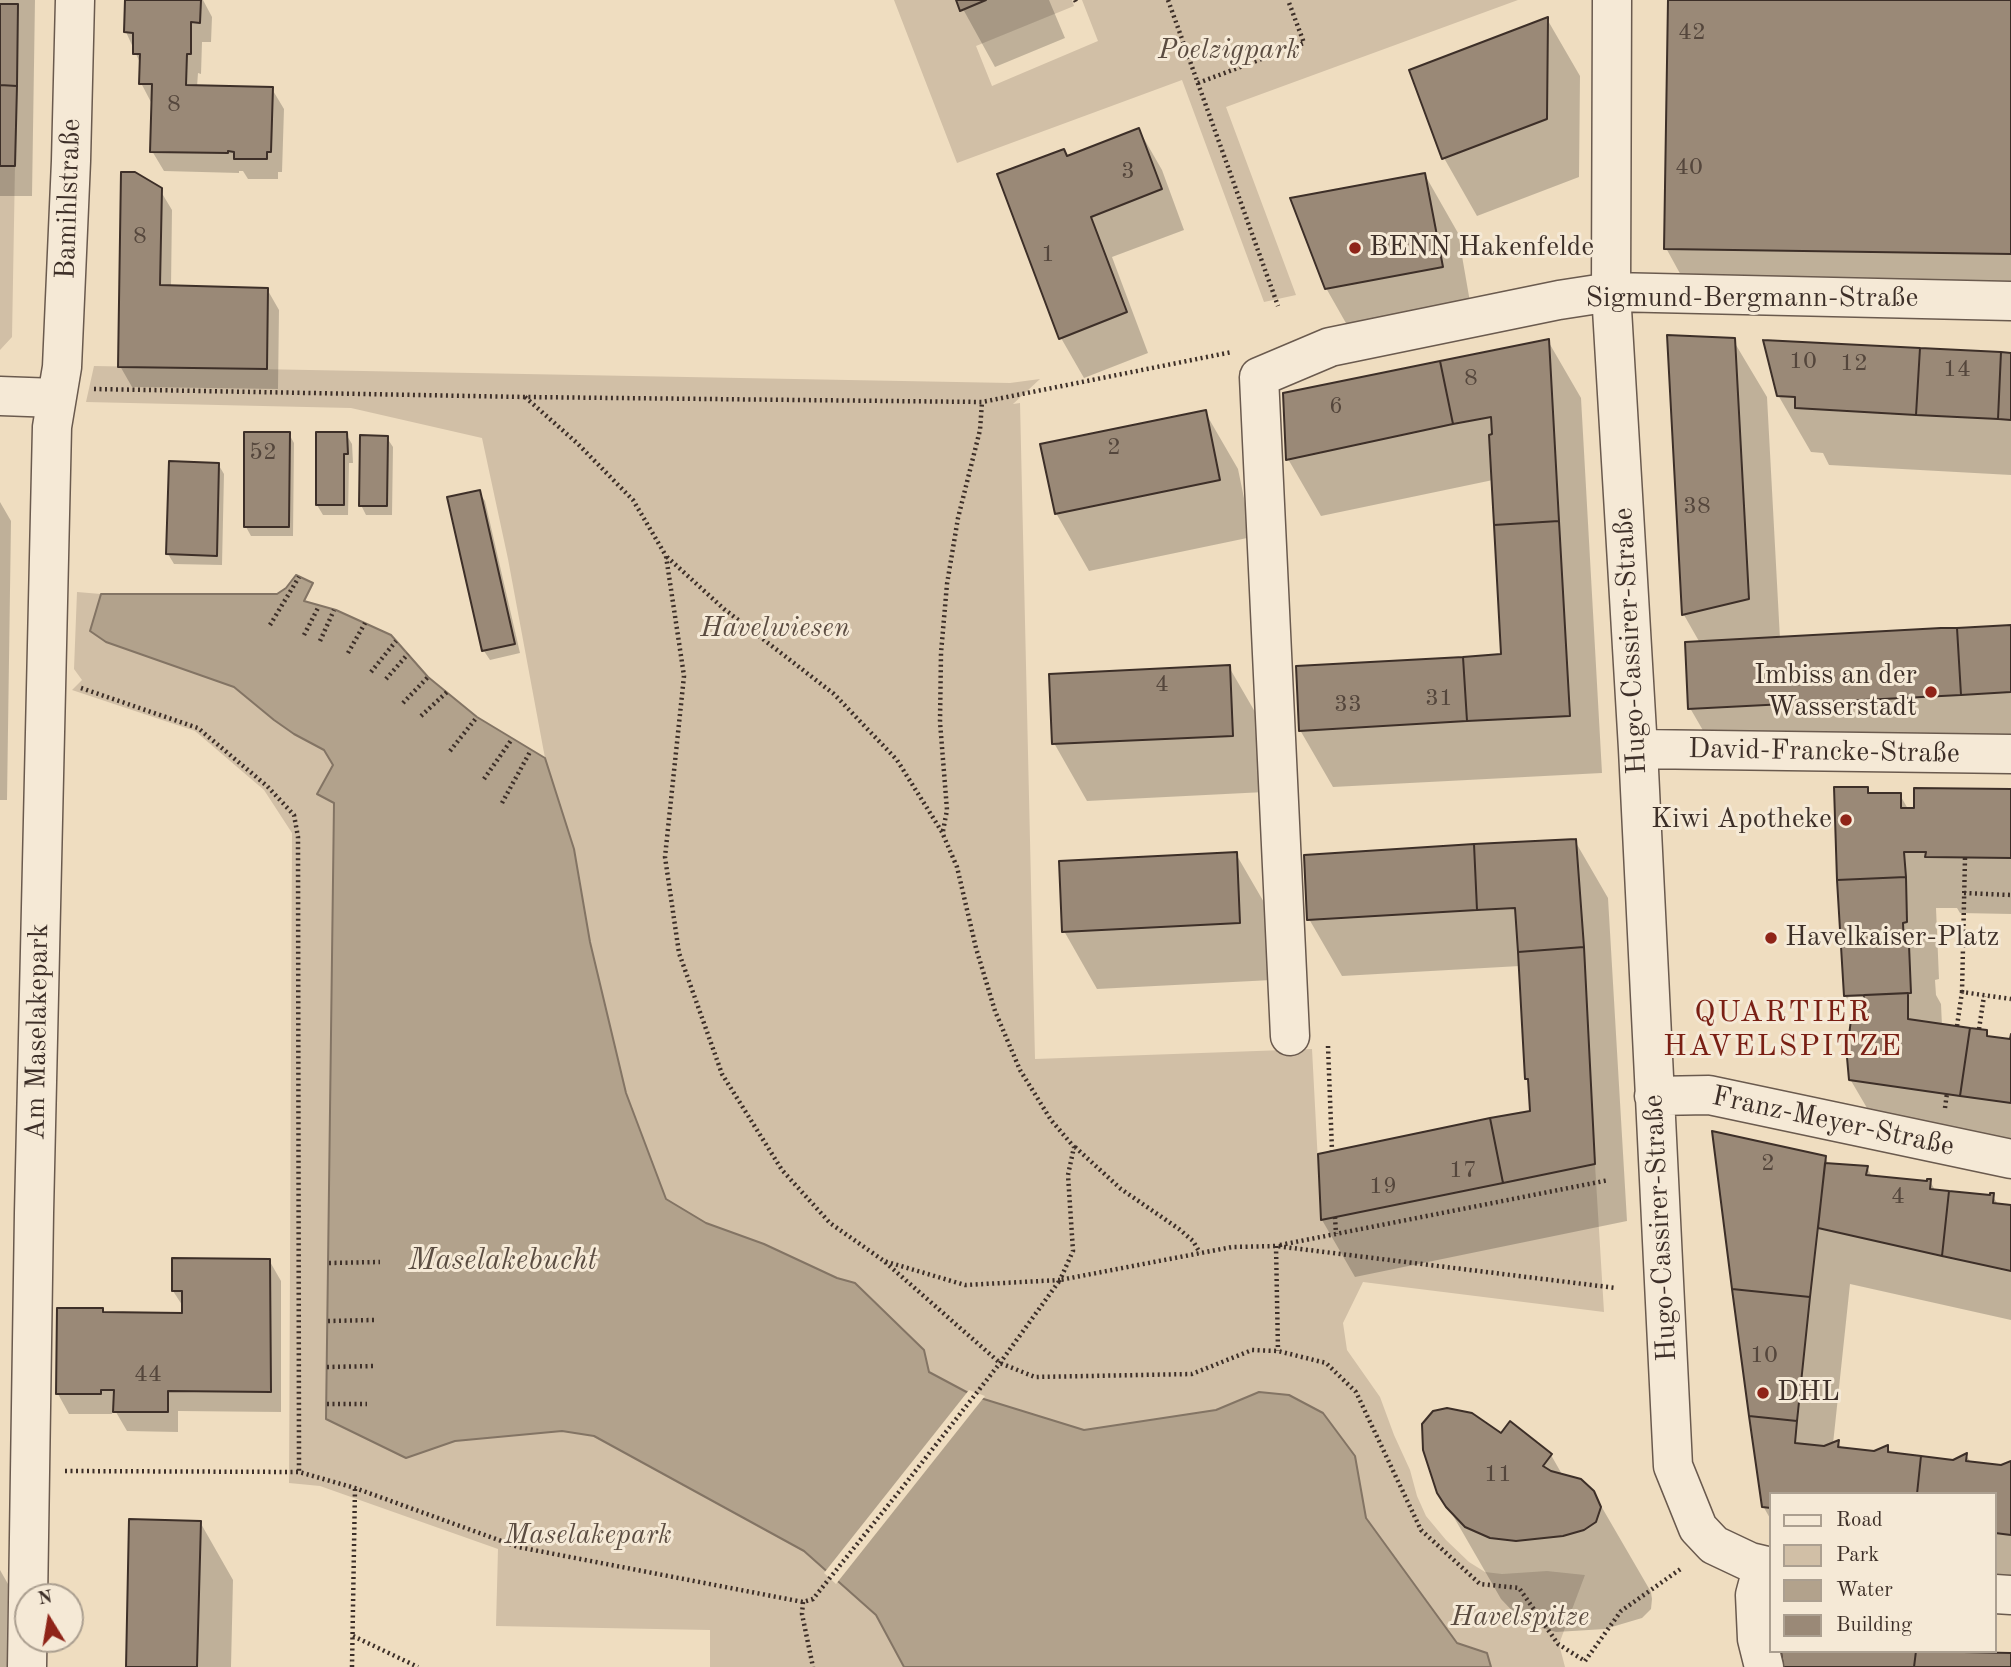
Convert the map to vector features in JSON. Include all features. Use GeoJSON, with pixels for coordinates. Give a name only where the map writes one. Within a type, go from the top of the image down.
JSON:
{"type":"FeatureCollection","features":[{"type":"Feature","properties":{"kind":"street","name":"Bamihlstraße"},"geometry":{"type":"LineString","coordinates":[[56,398],[62,354],[75,0]]}},
{"type":"Feature","properties":{"kind":"street","name":"Hugo-Cassirer-Straße"},"geometry":{"type":"LineString","coordinates":[[1612,0],[1611,292],[1638,749],[1673,1466],[1698,1528],[1714,1545],[1750,1562],[1767,1566]]}},
{"type":"Feature","properties":{"kind":"street","name":"Sigmund-Bergmann-Straße"},"geometry":{"type":"LineString","coordinates":[[1290,1036],[1259,377],[1330,347],[1559,300],[1611,292],[2011,301]]}},
{"type":"Feature","properties":{"kind":"street"},"geometry":{"type":"LineString","coordinates":[[0,397],[56,398]]}},
{"type":"Feature","properties":{"kind":"street","name":"Am Maselakepark"},"geometry":{"type":"LineString","coordinates":[[27,1667],[17,1213],[52,427],[56,398]]}},
{"type":"Feature","properties":{"kind":"street","name":"David-Francke-Straße"},"geometry":{"type":"LineString","coordinates":[[1638,749],[2011,754]]}},
{"type":"Feature","properties":{"kind":"street","name":"Franz-Meyer-Straße"},"geometry":{"type":"LineString","coordinates":[[1654,1096],[1702,1094],[2011,1159]]}},
{"type":"Feature","properties":{"kind":"street"},"geometry":{"type":"LineString","coordinates":[[1764,1667],[1757,1639],[1755,1595],[1767,1566]]}},
{"type":"Feature","properties":{"kind":"path"},"geometry":{"type":"LineString","coordinates":[[1168,0],[1278,306]]}},
{"type":"Feature","properties":{"kind":"path"},"geometry":{"type":"LineString","coordinates":[[1198,83],[1304,43],[1288,0]]}},
{"type":"Feature","properties":{"kind":"path"},"geometry":{"type":"LineString","coordinates":[[56,398],[89,389],[982,402],[1236,351]]}},
{"type":"Feature","properties":{"kind":"path"},"geometry":{"type":"LineString","coordinates":[[525,397],[577,443],[633,500],[666,556],[724,609],[834,694],[897,760],[942,832],[957,867],[976,948],[995,1011],[1020,1070],[1051,1120],[1074,1147],[1121,1189],[1179,1229],[1193,1241],[1200,1253]]}},
{"type":"Feature","properties":{"kind":"path"},"geometry":{"type":"LineString","coordinates":[[942,832],[947,810],[940,722],[941,653],[947,583],[958,518],[980,430],[982,402]]}},
{"type":"Feature","properties":{"kind":"path"},"geometry":{"type":"LineString","coordinates":[[666,556],[684,676],[665,857],[679,953],[722,1074],[782,1170],[830,1223],[884,1261],[1000,1363],[1035,1377],[1192,1374],[1252,1350],[1278,1351],[1326,1363],[1356,1392],[1421,1530],[1480,1584],[1519,1588],[1559,1644],[1586,1664],[1621,1611],[1682,1568]]}},
{"type":"Feature","properties":{"kind":"path"},"geometry":{"type":"LineString","coordinates":[[270,625],[299,577]]}},
{"type":"Feature","properties":{"kind":"path"},"geometry":{"type":"LineString","coordinates":[[304,635],[319,606]]}},
{"type":"Feature","properties":{"kind":"path"},"geometry":{"type":"LineString","coordinates":[[320,641],[334,610]]}},
{"type":"Feature","properties":{"kind":"path"},"geometry":{"type":"LineString","coordinates":[[348,653],[365,623]]}},
{"type":"Feature","properties":{"kind":"path"},"geometry":{"type":"LineString","coordinates":[[371,672],[396,641]]}},
{"type":"Feature","properties":{"kind":"path"},"geometry":{"type":"LineString","coordinates":[[386,679],[408,654]]}},
{"type":"Feature","properties":{"kind":"path"},"geometry":{"type":"LineString","coordinates":[[404,703],[428,677]]}},
{"type":"Feature","properties":{"kind":"path"},"geometry":{"type":"LineString","coordinates":[[80,688],[198,728],[267,786],[294,815],[298,837],[299,1472]]}},
{"type":"Feature","properties":{"kind":"path"},"geometry":{"type":"LineString","coordinates":[[421,716],[447,692]]}},
{"type":"Feature","properties":{"kind":"path"},"geometry":{"type":"LineString","coordinates":[[450,751],[477,718]]}},
{"type":"Feature","properties":{"kind":"path"},"geometry":{"type":"LineString","coordinates":[[484,779],[512,739]]}},
{"type":"Feature","properties":{"kind":"path"},"geometry":{"type":"LineString","coordinates":[[502,803],[531,750]]}},
{"type":"Feature","properties":{"kind":"path"},"geometry":{"type":"LineString","coordinates":[[1957,1026],[1962,992],[1965,858]]}},
{"type":"Feature","properties":{"kind":"path"},"geometry":{"type":"LineString","coordinates":[[1964,894],[2009,896]]}},
{"type":"Feature","properties":{"kind":"path"},"geometry":{"type":"LineString","coordinates":[[1962,992],[2011,999]]}},
{"type":"Feature","properties":{"kind":"path"},"geometry":{"type":"LineString","coordinates":[[1979,1029],[1984,996]]}},
{"type":"Feature","properties":{"kind":"path"},"geometry":{"type":"LineString","coordinates":[[60,1471],[299,1472],[355,1488],[518,1547],[803,1602],[813,1599],[1000,1363],[1060,1280],[1073,1251],[1068,1175],[1074,1147]]}},
{"type":"Feature","properties":{"kind":"path"},"geometry":{"type":"LineString","coordinates":[[1276,1246],[1609,1180]]}},
{"type":"Feature","properties":{"kind":"path"},"geometry":{"type":"LineString","coordinates":[[1335,1217],[1336,1234]]}},
{"type":"Feature","properties":{"kind":"path"},"geometry":{"type":"LineString","coordinates":[[884,1261],[965,1285],[1060,1280],[1232,1247],[1276,1246],[1616,1288]]}},
{"type":"Feature","properties":{"kind":"path"},"geometry":{"type":"LineString","coordinates":[[1276,1246],[1278,1351]]}},
{"type":"Feature","properties":{"kind":"path"},"geometry":{"type":"LineString","coordinates":[[329,1263],[380,1262]]}},
{"type":"Feature","properties":{"kind":"path"},"geometry":{"type":"LineString","coordinates":[[328,1321],[374,1320]]}},
{"type":"Feature","properties":{"kind":"path"},"geometry":{"type":"LineString","coordinates":[[327,1367],[375,1366]]}},
{"type":"Feature","properties":{"kind":"path"},"geometry":{"type":"LineString","coordinates":[[327,1404],[367,1404]]}},
{"type":"Feature","properties":{"kind":"path"},"geometry":{"type":"LineString","coordinates":[[352,1667],[355,1488]]}},
{"type":"Feature","properties":{"kind":"path"},"geometry":{"type":"LineString","coordinates":[[803,1602],[802,1614],[813,1667]]}},
{"type":"Feature","properties":{"kind":"path"},"geometry":{"type":"LineString","coordinates":[[353,1636],[418,1667]]}},
{"type":"Feature","properties":{"kind":"green space","name":"Poelzigpark"},"geometry":{"type":"Polygon","coordinates":[[[894,0],[956,0],[961,10],[986,0],[1072,0],[1074,6],[976,46],[992,86],[1098,41],[1082,0],[1518,0],[1226,107],[1296,295],[1264,302],[1182,80],[957,163],[894,0]]]}},
{"type":"Feature","properties":{"kind":"green space"},"geometry":{"type":"Polygon","coordinates":[[[0,166],[15,166],[12,337],[0,350],[0,166]]]}},
{"type":"Feature","properties":{"kind":"green space","name":"Havelwiesen"},"geometry":{"type":"Polygon","coordinates":[[[94,366],[1010,383],[1040,379],[1013,404],[1020,403],[1035,1059],[1312,1049],[1321,1220],[1595,1164],[1604,1312],[1363,1282],[1343,1323],[1347,1350],[1380,1397],[1426,1516],[1446,1540],[1469,1562],[1485,1572],[1502,1574],[1547,1571],[1585,1575],[1559,1644],[1565,1667],[1491,1667],[1487,1653],[1457,1643],[1366,1518],[1355,1456],[1259,1392],[1216,1410],[1084,1430],[974,1396],[929,1372],[924,1350],[855,1283],[837,1278],[764,1244],[706,1223],[666,1199],[626,1093],[590,942],[574,849],[545,758],[508,559],[482,438],[351,408],[86,402],[94,366]]]}},
{"type":"Feature","properties":{"kind":"green space","name":"Maselakepark"},"geometry":{"type":"Polygon","coordinates":[[[77,592],[101,594],[90,630],[106,642],[234,687],[294,734],[324,750],[333,765],[317,793],[334,803],[326,1419],[406,1458],[455,1441],[562,1431],[594,1436],[804,1551],[876,1615],[904,1667],[710,1667],[710,1630],[496,1626],[498,1549],[320,1486],[289,1483],[292,833],[264,790],[195,731],[72,690],[82,680],[74,669],[77,592]]]}},
{"type":"Feature","properties":{"kind":"water","name":"Maselakebucht"},"geometry":{"type":"Polygon","coordinates":[[[296,575],[313,583],[304,601],[336,610],[391,635],[428,677],[477,717],[545,758],[574,849],[590,942],[626,1093],[666,1199],[706,1223],[764,1244],[837,1278],[855,1283],[924,1350],[929,1372],[974,1396],[1084,1430],[1216,1410],[1259,1392],[1289,1395],[1323,1413],[1355,1456],[1366,1518],[1457,1643],[1487,1653],[1491,1667],[904,1667],[876,1615],[804,1551],[594,1436],[562,1431],[455,1441],[406,1458],[326,1419],[334,803],[317,794],[333,765],[324,750],[274,720],[234,687],[106,642],[90,631],[101,594],[277,594],[286,588],[296,575]]]}},
{"type":"Feature","properties":{"kind":"pier"},"geometry":{"type":"Polygon","coordinates":[[[969,1390],[985,1396],[836,1584],[824,1573],[969,1390]]]}},
{"type":"Feature","properties":{"kind":"building"},"geometry":{"type":"Polygon","coordinates":[[[125,0],[201,0],[200,23],[191,22],[191,54],[187,54],[186,85],[273,87],[271,152],[267,152],[267,159],[234,159],[234,152],[228,151],[150,152],[152,84],[139,84],[140,54],[133,54],[133,33],[124,32],[125,0]]]}},
{"type":"Feature","properties":{"kind":"building"},"geometry":{"type":"Polygon","coordinates":[[[956,0],[986,0],[960,11],[956,0]]]}},
{"type":"Feature","properties":{"kind":"building"},"geometry":{"type":"Polygon","coordinates":[[[1668,0],[2011,0],[2011,254],[1664,249],[1668,0]]]}},
{"type":"Feature","properties":{"kind":"building"},"geometry":{"type":"Polygon","coordinates":[[[0,4],[18,4],[17,86],[0,85],[0,4]]]}},
{"type":"Feature","properties":{"kind":"building"},"geometry":{"type":"Polygon","coordinates":[[[1548,17],[1547,119],[1442,159],[1409,70],[1548,17]]]}},
{"type":"Feature","properties":{"kind":"building"},"geometry":{"type":"Polygon","coordinates":[[[0,85],[17,86],[15,166],[0,166],[0,85]]]}},
{"type":"Feature","properties":{"kind":"building"},"geometry":{"type":"Polygon","coordinates":[[[1139,128],[1162,189],[1091,217],[1127,312],[1059,339],[997,174],[1064,149],[1067,156],[1139,128]]]}},
{"type":"Feature","properties":{"kind":"building"},"geometry":{"type":"Polygon","coordinates":[[[121,172],[135,172],[162,188],[160,285],[268,288],[267,369],[118,367],[121,172]]]}},
{"type":"Feature","properties":{"kind":"building"},"geometry":{"type":"Polygon","coordinates":[[[1425,173],[1443,267],[1325,289],[1290,198],[1425,173]]]}},
{"type":"Feature","properties":{"kind":"building"},"geometry":{"type":"Polygon","coordinates":[[[1667,335],[1735,338],[1749,599],[1682,615],[1667,335]]]}},
{"type":"Feature","properties":{"kind":"building"},"geometry":{"type":"Polygon","coordinates":[[[1549,339],[1559,521],[1494,525],[1489,435],[1492,434],[1491,417],[1453,424],[1440,361],[1549,339]]]}},
{"type":"Feature","properties":{"kind":"building"},"geometry":{"type":"Polygon","coordinates":[[[1763,340],[1920,348],[1916,415],[1795,408],[1795,397],[1777,396],[1763,340]]]}},
{"type":"Feature","properties":{"kind":"building"},"geometry":{"type":"Polygon","coordinates":[[[1920,348],[2001,352],[1998,419],[1916,415],[1920,348]]]}},
{"type":"Feature","properties":{"kind":"building"},"geometry":{"type":"Polygon","coordinates":[[[2001,352],[2011,353],[2011,420],[1998,419],[2001,352]]]}},
{"type":"Feature","properties":{"kind":"building"},"geometry":{"type":"Polygon","coordinates":[[[1440,361],[1453,424],[1286,460],[1283,393],[1440,361]]]}},
{"type":"Feature","properties":{"kind":"building"},"geometry":{"type":"Polygon","coordinates":[[[1206,410],[1220,480],[1055,514],[1040,444],[1206,410]]]}},
{"type":"Feature","properties":{"kind":"building"},"geometry":{"type":"Polygon","coordinates":[[[244,432],[290,432],[289,527],[244,527],[244,432]]]}},
{"type":"Feature","properties":{"kind":"building"},"geometry":{"type":"Polygon","coordinates":[[[316,432],[347,432],[344,505],[316,505],[316,432]]]}},
{"type":"Feature","properties":{"kind":"building"},"geometry":{"type":"Polygon","coordinates":[[[360,435],[388,436],[387,506],[359,506],[360,435]]]}},
{"type":"Feature","properties":{"kind":"building"},"geometry":{"type":"Polygon","coordinates":[[[169,461],[219,463],[217,556],[166,554],[169,461]]]}},
{"type":"Feature","properties":{"kind":"building"},"geometry":{"type":"Polygon","coordinates":[[[480,490],[515,644],[482,651],[447,497],[480,490]]]}},
{"type":"Feature","properties":{"kind":"building"},"geometry":{"type":"Polygon","coordinates":[[[1559,521],[1570,716],[1467,721],[1463,657],[1501,654],[1494,525],[1559,521]]]}},
{"type":"Feature","properties":{"kind":"building"},"geometry":{"type":"Polygon","coordinates":[[[2011,625],[2011,692],[1961,695],[1957,628],[2011,625]]]}},
{"type":"Feature","properties":{"kind":"building"},"geometry":{"type":"Polygon","coordinates":[[[1957,628],[1961,695],[1688,709],[1685,642],[1957,628]]]}},
{"type":"Feature","properties":{"kind":"building"},"geometry":{"type":"Polygon","coordinates":[[[1463,657],[1467,721],[1299,731],[1296,666],[1463,657]]]}},
{"type":"Feature","properties":{"kind":"building"},"geometry":{"type":"Polygon","coordinates":[[[1230,665],[1233,736],[1052,744],[1049,674],[1230,665]]]}},
{"type":"Feature","properties":{"kind":"building"},"geometry":{"type":"Polygon","coordinates":[[[1834,787],[1868,787],[1868,793],[1901,793],[1901,808],[1914,808],[1914,788],[2011,789],[2011,858],[1925,857],[1926,852],[1904,852],[1906,877],[1837,880],[1834,787]]]}},
{"type":"Feature","properties":{"kind":"building"},"geometry":{"type":"Polygon","coordinates":[[[1576,839],[1584,947],[1518,952],[1515,908],[1477,910],[1474,844],[1576,839]]]}},
{"type":"Feature","properties":{"kind":"building"},"geometry":{"type":"Polygon","coordinates":[[[1474,844],[1477,910],[1307,920],[1304,855],[1474,844]]]}},
{"type":"Feature","properties":{"kind":"building"},"geometry":{"type":"Polygon","coordinates":[[[1237,852],[1240,923],[1062,932],[1059,861],[1237,852]]]}},
{"type":"Feature","properties":{"kind":"building"},"geometry":{"type":"Polygon","coordinates":[[[1906,877],[1907,922],[1903,923],[1904,945],[1909,945],[1911,993],[1844,996],[1837,880],[1906,877]]]}},
{"type":"Feature","properties":{"kind":"building"},"geometry":{"type":"Polygon","coordinates":[[[1584,947],[1595,1164],[1503,1183],[1490,1118],[1530,1111],[1528,1079],[1525,1079],[1518,952],[1584,947]]]}},
{"type":"Feature","properties":{"kind":"building"},"geometry":{"type":"Polygon","coordinates":[[[1908,993],[1908,1019],[1970,1028],[1960,1096],[1849,1080],[1845,1035],[1849,1036],[1852,1011],[1863,1013],[1864,995],[1908,993]]]}},
{"type":"Feature","properties":{"kind":"building"},"geometry":{"type":"Polygon","coordinates":[[[1970,1028],[1987,1030],[1987,1036],[2010,1039],[2011,1034],[2011,1103],[1960,1096],[1970,1028]]]}},
{"type":"Feature","properties":{"kind":"building"},"geometry":{"type":"Polygon","coordinates":[[[1490,1118],[1503,1183],[1321,1220],[1318,1154],[1490,1118]]]}},
{"type":"Feature","properties":{"kind":"building"},"geometry":{"type":"Polygon","coordinates":[[[1712,1131],[1826,1156],[1810,1297],[1732,1289],[1712,1131]]]}},
{"type":"Feature","properties":{"kind":"building"},"geometry":{"type":"Polygon","coordinates":[[[1825,1163],[1868,1166],[1866,1175],[1927,1181],[1931,1179],[1930,1189],[1949,1191],[1942,1256],[1818,1228],[1825,1163]]]}},
{"type":"Feature","properties":{"kind":"building"},"geometry":{"type":"Polygon","coordinates":[[[1949,1191],[1990,1195],[1994,1193],[1993,1203],[2011,1205],[2011,1271],[1942,1256],[1949,1191]]]}},
{"type":"Feature","properties":{"kind":"building"},"geometry":{"type":"Polygon","coordinates":[[[172,1258],[270,1259],[271,1392],[168,1391],[168,1412],[113,1412],[114,1390],[101,1390],[101,1394],[56,1394],[57,1308],[103,1308],[103,1312],[182,1313],[182,1291],[172,1291],[172,1258]]]}},
{"type":"Feature","properties":{"kind":"building"},"geometry":{"type":"Polygon","coordinates":[[[1732,1289],[1810,1297],[1797,1421],[1749,1416],[1732,1289]]]}},
{"type":"Feature","properties":{"kind":"building"},"geometry":{"type":"Polygon","coordinates":[[[1447,1408],[1472,1413],[1501,1433],[1510,1421],[1552,1454],[1543,1466],[1551,1471],[1581,1479],[1594,1491],[1601,1507],[1596,1522],[1584,1530],[1563,1536],[1516,1541],[1490,1538],[1465,1527],[1437,1493],[1423,1450],[1422,1424],[1433,1411],[1447,1408]]]}},
{"type":"Feature","properties":{"kind":"building"},"geometry":{"type":"Polygon","coordinates":[[[1749,1416],[1797,1421],[1795,1443],[1824,1446],[1839,1440],[1838,1447],[1874,1451],[1888,1445],[1888,1452],[1921,1456],[1917,1492],[1770,1492],[1770,1508],[1762,1507],[1749,1416]]]}},
{"type":"Feature","properties":{"kind":"building"},"geometry":{"type":"Polygon","coordinates":[[[1967,1453],[1966,1461],[2001,1465],[2011,1461],[2011,1535],[1997,1533],[1997,1492],[1917,1492],[1921,1456],[1953,1460],[1967,1453]]]}},
{"type":"Feature","properties":{"kind":"building"},"geometry":{"type":"Polygon","coordinates":[[[129,1519],[201,1521],[197,1667],[126,1667],[129,1519]]]}},
{"type":"Feature","properties":{"kind":"building"},"geometry":{"type":"Polygon","coordinates":[[[1781,1653],[1916,1653],[1914,1667],[1783,1667],[1781,1653]]]}},
{"type":"Feature","properties":{"kind":"building"},"geometry":{"type":"Polygon","coordinates":[[[1916,1653],[2011,1653],[2011,1667],[1914,1667],[1916,1653]]]}},
{"type":"Feature","properties":{"kind":"place","name":"BENN Hakenfelde"},"geometry":{"type":"Point","coordinates":[1355,248]}},
{"type":"Feature","properties":{"kind":"place","name":"Imbiss an der Wasserstadt"},"geometry":{"type":"Point","coordinates":[1931,692]}},
{"type":"Feature","properties":{"kind":"place","name":"Kiwi Apotheke"},"geometry":{"type":"Point","coordinates":[1846,820]}},
{"type":"Feature","properties":{"kind":"place","name":"Havelkaiser-Platz"},"geometry":{"type":"Point","coordinates":[1771,938]}},
{"type":"Feature","properties":{"kind":"place","name":"DHL"},"geometry":{"type":"Point","coordinates":[1763,1393]}},
{"type":"Feature","properties":{"kind":"district","name":"QUARTIER HAVELSPITZE"},"geometry":{"type":"Point","coordinates":[1783,1030]}},
{"type":"Feature","properties":{"kind":"park label","name":"Havelspitze"},"geometry":{"type":"Point","coordinates":[1520,1618]}}]}
